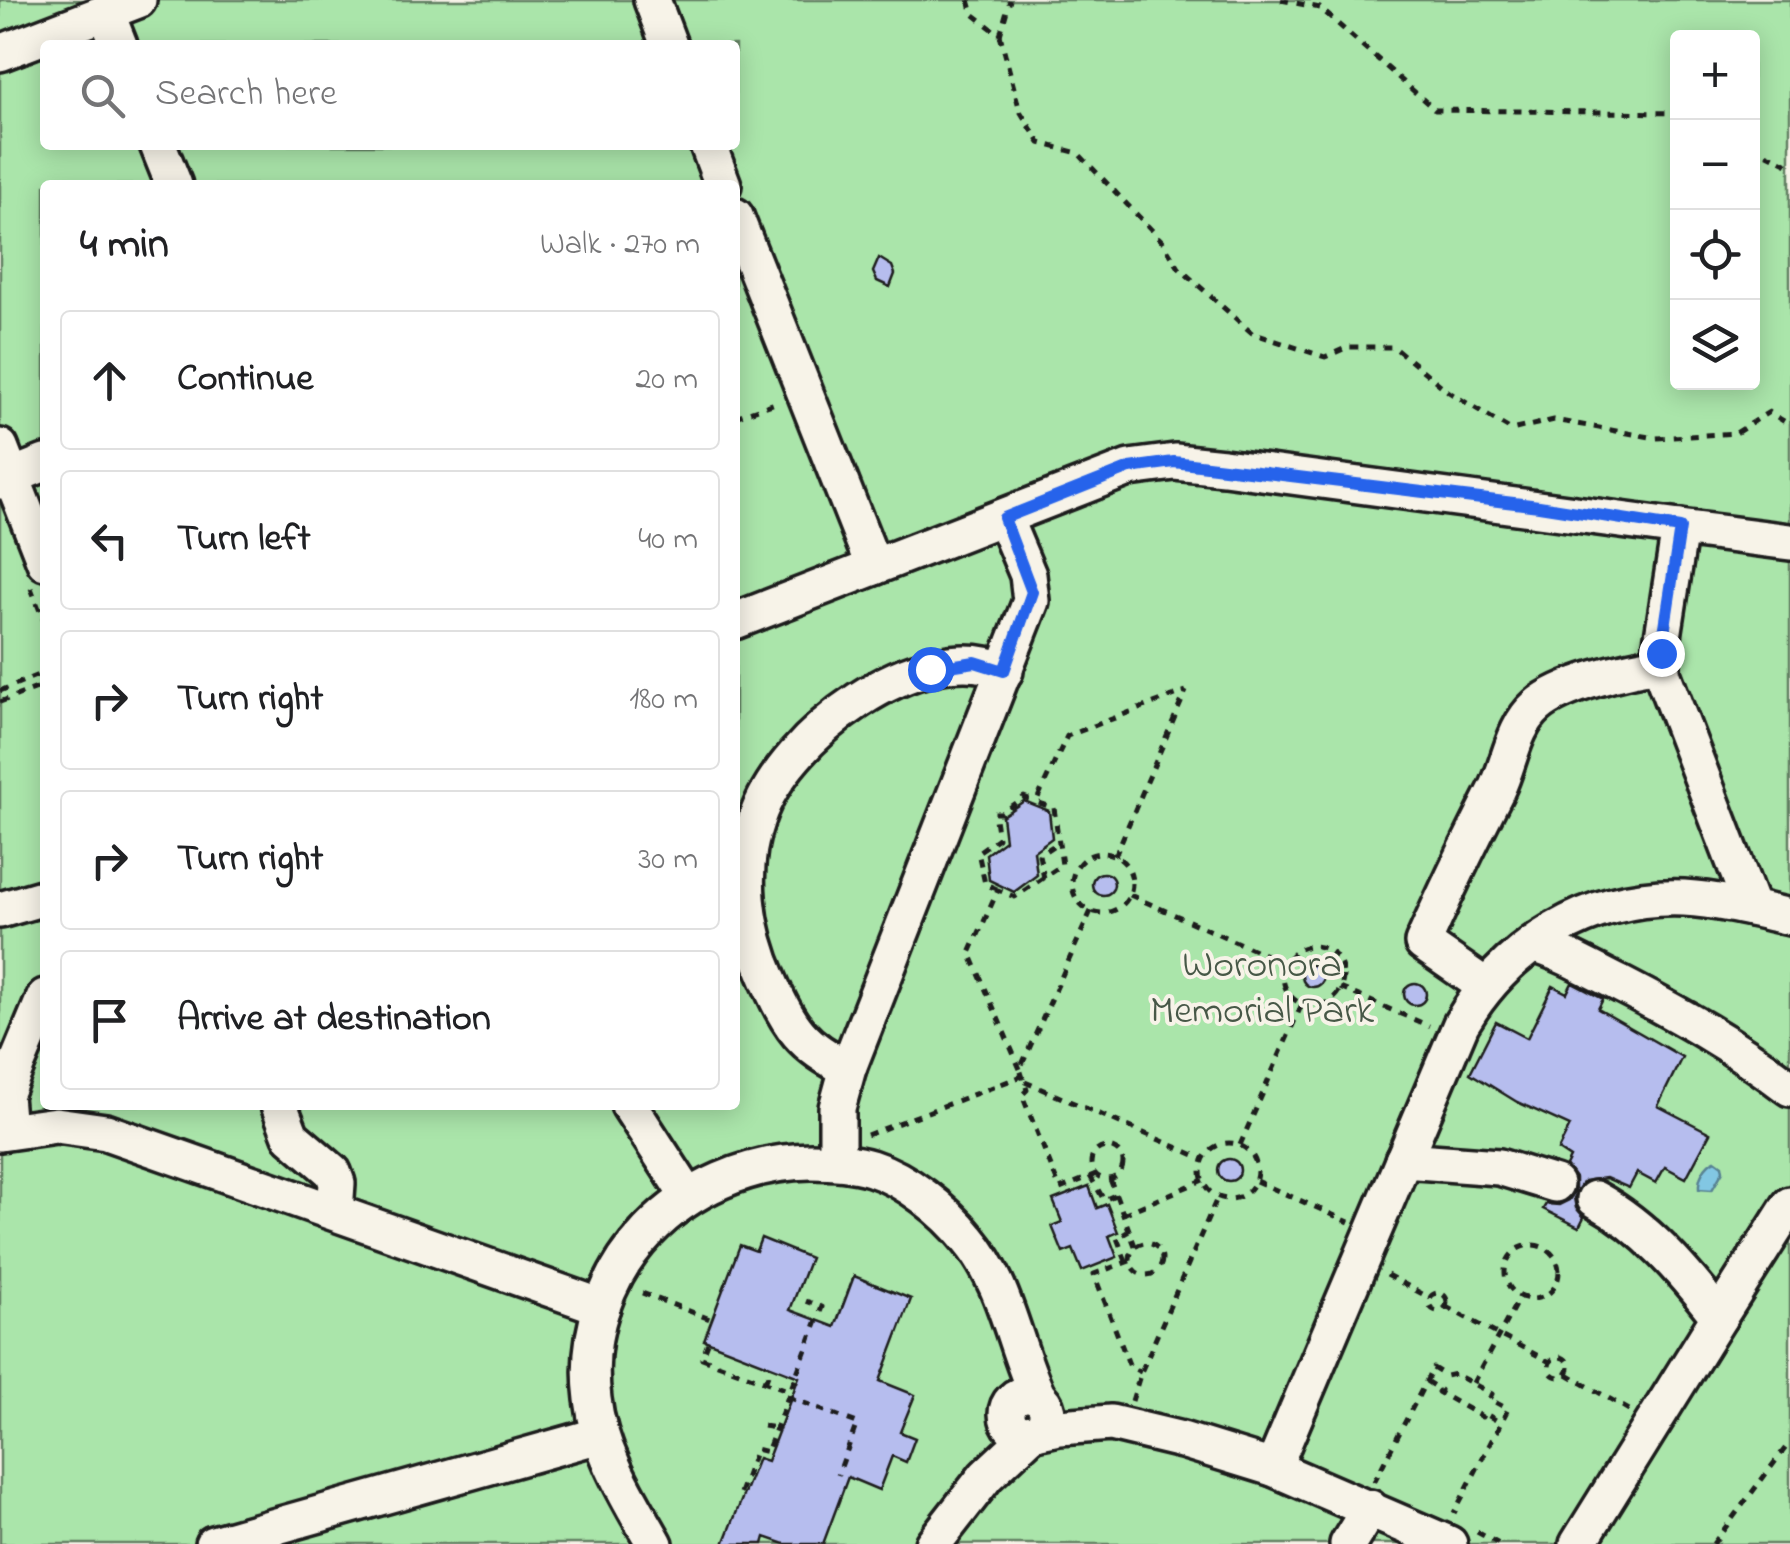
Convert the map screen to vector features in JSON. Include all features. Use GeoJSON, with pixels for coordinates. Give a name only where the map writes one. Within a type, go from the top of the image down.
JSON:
{"type":"FeatureCollection","features":[{"type":"Feature","properties":{"kind":"lane"},"geometry":{"type":"LineString","coordinates":[[652,0],[667,40]]}},
{"type":"Feature","properties":{"kind":"lane"},"geometry":{"type":"LineString","coordinates":[[48,40],[121,19]]}},
{"type":"Feature","properties":{"kind":"lane"},"geometry":{"type":"LineString","coordinates":[[0,54],[40,42]]}},
{"type":"Feature","properties":{"kind":"lane"},"geometry":{"type":"LineString","coordinates":[[160,150],[172,180]]}},
{"type":"Feature","properties":{"kind":"lane"},"geometry":{"type":"LineString","coordinates":[[710,150],[721,180]]}},
{"type":"Feature","properties":{"kind":"lane"},"geometry":{"type":"LineString","coordinates":[[740,229],[874,567]]}},
{"type":"Feature","properties":{"kind":"lane"},"geometry":{"type":"LineString","coordinates":[[740,619],[1130,468],[1174,462],[1539,506],[1790,542]]}},
{"type":"Feature","properties":{"kind":"lane"},"geometry":{"type":"LineString","coordinates":[[40,464],[4,468],[40,551]]}},
{"type":"Feature","properties":{"kind":"lane"},"geometry":{"type":"LineString","coordinates":[[837,1148],[838,1108],[848,1068],[1032,592],[1004,518]]}},
{"type":"Feature","properties":{"kind":"lane"},"geometry":{"type":"LineString","coordinates":[[1680,528],[1662,664],[1669,695],[1752,908]]}},
{"type":"Feature","properties":{"kind":"lane"},"geometry":{"type":"LineString","coordinates":[[848,1068],[802,1040],[786,1016],[758,955],[747,906],[746,877],[760,808],[779,777],[814,735],[871,694],[907,676],[943,666],[975,662],[1004,671]]}},
{"type":"Feature","properties":{"kind":"lane"},"geometry":{"type":"LineString","coordinates":[[1485,986],[1423,943],[1497,787],[1521,726],[1536,706],[1559,693],[1632,669],[1662,664]]}},
{"type":"Feature","properties":{"kind":"lane"},"geometry":{"type":"LineString","coordinates":[[0,910],[40,898]]}},
{"type":"Feature","properties":{"kind":"lane"},"geometry":{"type":"LineString","coordinates":[[1273,1468],[1456,1038],[1485,986],[1533,944],[1583,916],[1630,902],[1688,898],[1790,916]]}},
{"type":"Feature","properties":{"kind":"lane"},"geometry":{"type":"LineString","coordinates":[[1533,944],[1578,962],[1693,1022],[1790,1088]]}},
{"type":"Feature","properties":{"kind":"lane"},"geometry":{"type":"LineString","coordinates":[[40,1009],[4,1095],[3,1132],[56,1126],[106,1132],[336,1212],[608,1294]]}},
{"type":"Feature","properties":{"kind":"lane"},"geometry":{"type":"LineString","coordinates":[[281,1110],[290,1136],[333,1172],[337,1183],[336,1212]]}},
{"type":"Feature","properties":{"kind":"lane"},"geometry":{"type":"LineString","coordinates":[[632,1110],[688,1196]]}},
{"type":"Feature","properties":{"kind":"lane"},"geometry":{"type":"LineString","coordinates":[[655,1544],[609,1460],[592,1398],[592,1364],[608,1294],[640,1239],[688,1196],[730,1174],[837,1148],[886,1174],[949,1219],[988,1266],[1011,1323],[1027,1414],[950,1526],[933,1544]]}},
{"type":"Feature","properties":{"kind":"lane"},"geometry":{"type":"LineString","coordinates":[[1403,1160],[1498,1167],[1555,1184]]}},
{"type":"Feature","properties":{"kind":"lane"},"geometry":{"type":"LineString","coordinates":[[1595,1199],[1663,1251],[1718,1316]]}},
{"type":"Feature","properties":{"kind":"lane"},"geometry":{"type":"LineString","coordinates":[[1578,1544],[1790,1205]]}},
{"type":"Feature","properties":{"kind":"lane"},"geometry":{"type":"LineString","coordinates":[[1027,1414],[1072,1407],[1121,1413],[1182,1440],[1371,1496],[1450,1532]]}},
{"type":"Feature","properties":{"kind":"lane"},"geometry":{"type":"LineString","coordinates":[[213,1544],[600,1435]]}},
{"type":"Feature","properties":{"kind":"lane"},"geometry":{"type":"LineString","coordinates":[[1348,1544],[1371,1496]]}},
{"type":"Feature","properties":{"kind":"path"},"geometry":{"type":"LineString","coordinates":[[969,0],[973,14],[1000,34]]}},
{"type":"Feature","properties":{"kind":"path"},"geometry":{"type":"LineString","coordinates":[[1010,0],[1000,34],[1020,110],[1040,143],[1078,153],[1163,242],[1179,268],[1252,333],[1325,357],[1348,346],[1394,347],[1449,392],[1511,430],[1554,420],[1656,438],[1736,433],[1769,412],[1790,425]]}},
{"type":"Feature","properties":{"kind":"path"},"geometry":{"type":"LineString","coordinates":[[1281,0],[1320,8],[1435,110],[1670,113]]}},
{"type":"Feature","properties":{"kind":"path"},"geometry":{"type":"LineString","coordinates":[[1760,150],[1790,165]]}},
{"type":"Feature","properties":{"kind":"path"},"geometry":{"type":"LineString","coordinates":[[740,415],[804,393]]}},
{"type":"Feature","properties":{"kind":"path"},"geometry":{"type":"LineString","coordinates":[[0,690],[40,674]]}},
{"type":"Feature","properties":{"kind":"path"},"geometry":{"type":"LineString","coordinates":[[0,702],[40,686]]}},
{"type":"Feature","properties":{"kind":"path"},"geometry":{"type":"LineString","coordinates":[[1036,802],[1067,736],[1186,691],[1115,856]]}},
{"type":"Feature","properties":{"kind":"path"},"geometry":{"type":"LineString","coordinates":[[1024,797],[1054,808],[1062,866],[1014,896],[985,884],[978,852],[998,838],[994,813],[1024,797]]}},
{"type":"Feature","properties":{"kind":"path"},"geometry":{"type":"LineString","coordinates":[[1044,878],[1040,855],[1059,842]]}},
{"type":"Feature","properties":{"kind":"path"},"geometry":{"type":"LineString","coordinates":[[1096,854],[1115,856],[1132,878],[1130,895],[1114,911],[1091,910],[1074,892],[1075,872],[1096,854]]}},
{"type":"Feature","properties":{"kind":"path"},"geometry":{"type":"LineString","coordinates":[[1062,866],[1075,872]]}},
{"type":"Feature","properties":{"kind":"path"},"geometry":{"type":"LineString","coordinates":[[998,890],[970,953],[1022,1076],[1027,1090],[1022,1094],[1060,1189],[1093,1175],[1110,1179],[1118,1176],[1124,1167],[1121,1153],[1104,1147],[1095,1152],[1093,1175],[1104,1200],[1115,1194]]}},
{"type":"Feature","properties":{"kind":"path"},"geometry":{"type":"LineString","coordinates":[[1130,895],[1286,964]]}},
{"type":"Feature","properties":{"kind":"path"},"geometry":{"type":"LineString","coordinates":[[837,1148],[1022,1076],[1091,910]]}},
{"type":"Feature","properties":{"kind":"path"},"geometry":{"type":"LineString","coordinates":[[1303,948],[1322,948],[1338,960],[1340,988],[1318,1006],[1302,1004],[1286,988],[1286,964],[1303,948]]}},
{"type":"Feature","properties":{"kind":"path"},"geometry":{"type":"LineString","coordinates":[[1340,988],[1456,1038]]}},
{"type":"Feature","properties":{"kind":"path"},"geometry":{"type":"LineString","coordinates":[[1240,1145],[1302,1004]]}},
{"type":"Feature","properties":{"kind":"path"},"geometry":{"type":"LineString","coordinates":[[1022,1076],[1204,1159]]}},
{"type":"Feature","properties":{"kind":"path"},"geometry":{"type":"LineString","coordinates":[[1228,1142],[1240,1145],[1254,1157],[1256,1180],[1240,1197],[1218,1196],[1203,1180],[1204,1159],[1216,1146],[1228,1142]]}},
{"type":"Feature","properties":{"kind":"path"},"geometry":{"type":"LineString","coordinates":[[1110,1179],[1136,1246]]}},
{"type":"Feature","properties":{"kind":"path"},"geometry":{"type":"LineString","coordinates":[[1123,1214],[1203,1180]]}},
{"type":"Feature","properties":{"kind":"path"},"geometry":{"type":"LineString","coordinates":[[1256,1180],[1369,1248],[1430,1298]]}},
{"type":"Feature","properties":{"kind":"path"},"geometry":{"type":"LineString","coordinates":[[1121,1413],[1218,1196]]}},
{"type":"Feature","properties":{"kind":"path"},"geometry":{"type":"LineString","coordinates":[[1130,1232],[1117,1238],[1128,1262],[1143,1276],[1154,1274],[1162,1262],[1161,1252],[1144,1242],[1136,1246],[1128,1262],[1094,1274],[1130,1368],[1141,1372]]}},
{"type":"Feature","properties":{"kind":"path"},"geometry":{"type":"LineString","coordinates":[[1540,1246],[1556,1260],[1557,1282],[1542,1298],[1520,1296],[1505,1280],[1508,1258],[1518,1248],[1540,1246]]}},
{"type":"Feature","properties":{"kind":"path"},"geometry":{"type":"LineString","coordinates":[[608,1294],[710,1319]]}},
{"type":"Feature","properties":{"kind":"path"},"geometry":{"type":"LineString","coordinates":[[1430,1298],[1442,1294],[1447,1299],[1446,1307]]}},
{"type":"Feature","properties":{"kind":"path"},"geometry":{"type":"LineString","coordinates":[[1473,1384],[1520,1296]]}},
{"type":"Feature","properties":{"kind":"path"},"geometry":{"type":"LineString","coordinates":[[1430,1298],[1434,1310],[1446,1307],[1550,1362]]}},
{"type":"Feature","properties":{"kind":"path"},"geometry":{"type":"LineString","coordinates":[[740,1493],[756,1448],[766,1452],[822,1307],[806,1300]]}},
{"type":"Feature","properties":{"kind":"path"},"geometry":{"type":"LineString","coordinates":[[708,1343],[702,1358],[765,1382],[838,1420],[857,1423],[838,1475]]}},
{"type":"Feature","properties":{"kind":"path"},"geometry":{"type":"LineString","coordinates":[[1567,1374],[1570,1367],[1565,1359],[1557,1357],[1550,1362],[1555,1376],[1567,1374],[1652,1424]]}},
{"type":"Feature","properties":{"kind":"path"},"geometry":{"type":"LineString","coordinates":[[765,1382],[770,1367]]}},
{"type":"Feature","properties":{"kind":"path"},"geometry":{"type":"LineString","coordinates":[[1371,1496],[1433,1368],[1446,1376],[1456,1374],[1492,1394],[1490,1398],[1508,1409],[1450,1532]]}},
{"type":"Feature","properties":{"kind":"path"},"geometry":{"type":"LineString","coordinates":[[1426,1381],[1467,1408],[1501,1423]]}},
{"type":"Feature","properties":{"kind":"path"},"geometry":{"type":"LineString","coordinates":[[763,1426],[776,1428]]}},
{"type":"Feature","properties":{"kind":"path"},"geometry":{"type":"LineString","coordinates":[[1713,1544],[1790,1442]]}},
{"type":"Feature","properties":{"kind":"green space","name":"Woronora Memorial Park"},"geometry":{"type":"Polygon","coordinates":[[[0,0],[1790,0],[1790,1544],[0,1544],[0,0]]]}},
{"type":"Feature","properties":{"kind":"water"},"geometry":{"type":"Polygon","coordinates":[[[1715,1160],[1723,1171],[1712,1190],[1699,1189],[1703,1172],[1715,1160]]]}},
{"type":"Feature","properties":{"kind":"building"},"geometry":{"type":"Polygon","coordinates":[[[879,258],[892,266],[895,274],[890,287],[877,281],[873,272],[879,258]]]}},
{"type":"Feature","properties":{"kind":"building"},"geometry":{"type":"Polygon","coordinates":[[[1024,801],[1049,811],[1052,838],[1034,851],[1037,875],[1014,892],[989,880],[986,854],[1005,840],[1002,816],[1024,801]]]}},
{"type":"Feature","properties":{"kind":"building"},"geometry":{"type":"Polygon","coordinates":[[[1103,873],[1111,876],[1111,892],[1103,895],[1095,892],[1092,884],[1095,876],[1103,873]]]}},
{"type":"Feature","properties":{"kind":"building"},"geometry":{"type":"Polygon","coordinates":[[[1313,965],[1321,968],[1321,984],[1313,987],[1305,984],[1302,976],[1305,968],[1313,965]]]}},
{"type":"Feature","properties":{"kind":"building"},"geometry":{"type":"Polygon","coordinates":[[[1415,983],[1423,986],[1423,1002],[1415,1005],[1407,1002],[1404,994],[1407,986],[1415,983]]]}},
{"type":"Feature","properties":{"kind":"building"},"geometry":{"type":"Polygon","coordinates":[[[1572,983],[1603,999],[1598,1009],[1682,1057],[1658,1106],[1710,1133],[1686,1178],[1665,1167],[1656,1183],[1637,1173],[1629,1188],[1606,1178],[1584,1181],[1574,1198],[1584,1217],[1579,1227],[1543,1209],[1546,1204],[1559,1205],[1569,1200],[1575,1191],[1575,1178],[1566,1166],[1570,1158],[1558,1150],[1570,1126],[1517,1102],[1470,1073],[1496,1022],[1527,1038],[1553,986],[1567,993],[1572,983]]]}},
{"type":"Feature","properties":{"kind":"building"},"geometry":{"type":"Polygon","coordinates":[[[1229,1159],[1237,1162],[1237,1178],[1229,1181],[1221,1178],[1218,1170],[1221,1162],[1229,1159]]]}},
{"type":"Feature","properties":{"kind":"building"},"geometry":{"type":"Polygon","coordinates":[[[1089,1186],[1097,1208],[1107,1204],[1118,1232],[1109,1236],[1117,1257],[1082,1271],[1073,1249],[1063,1253],[1052,1226],[1062,1222],[1053,1200],[1089,1186]]]}},
{"type":"Feature","properties":{"kind":"building"},"geometry":{"type":"Polygon","coordinates":[[[761,1238],[810,1258],[790,1310],[835,1327],[854,1276],[911,1299],[880,1381],[915,1395],[900,1432],[915,1438],[906,1462],[892,1456],[879,1490],[848,1477],[823,1544],[785,1544],[765,1537],[763,1544],[724,1544],[758,1458],[767,1461],[799,1377],[704,1340],[740,1245],[756,1251],[761,1238]]]}},
{"type":"Feature","properties":{"kind":"route"},"geometry":{"type":"LineString","coordinates":[[930,669],[975,662],[1004,671],[1032,592],[1004,518],[1130,468],[1174,462],[1539,506],[1680,528],[1661,653]]}}]}
